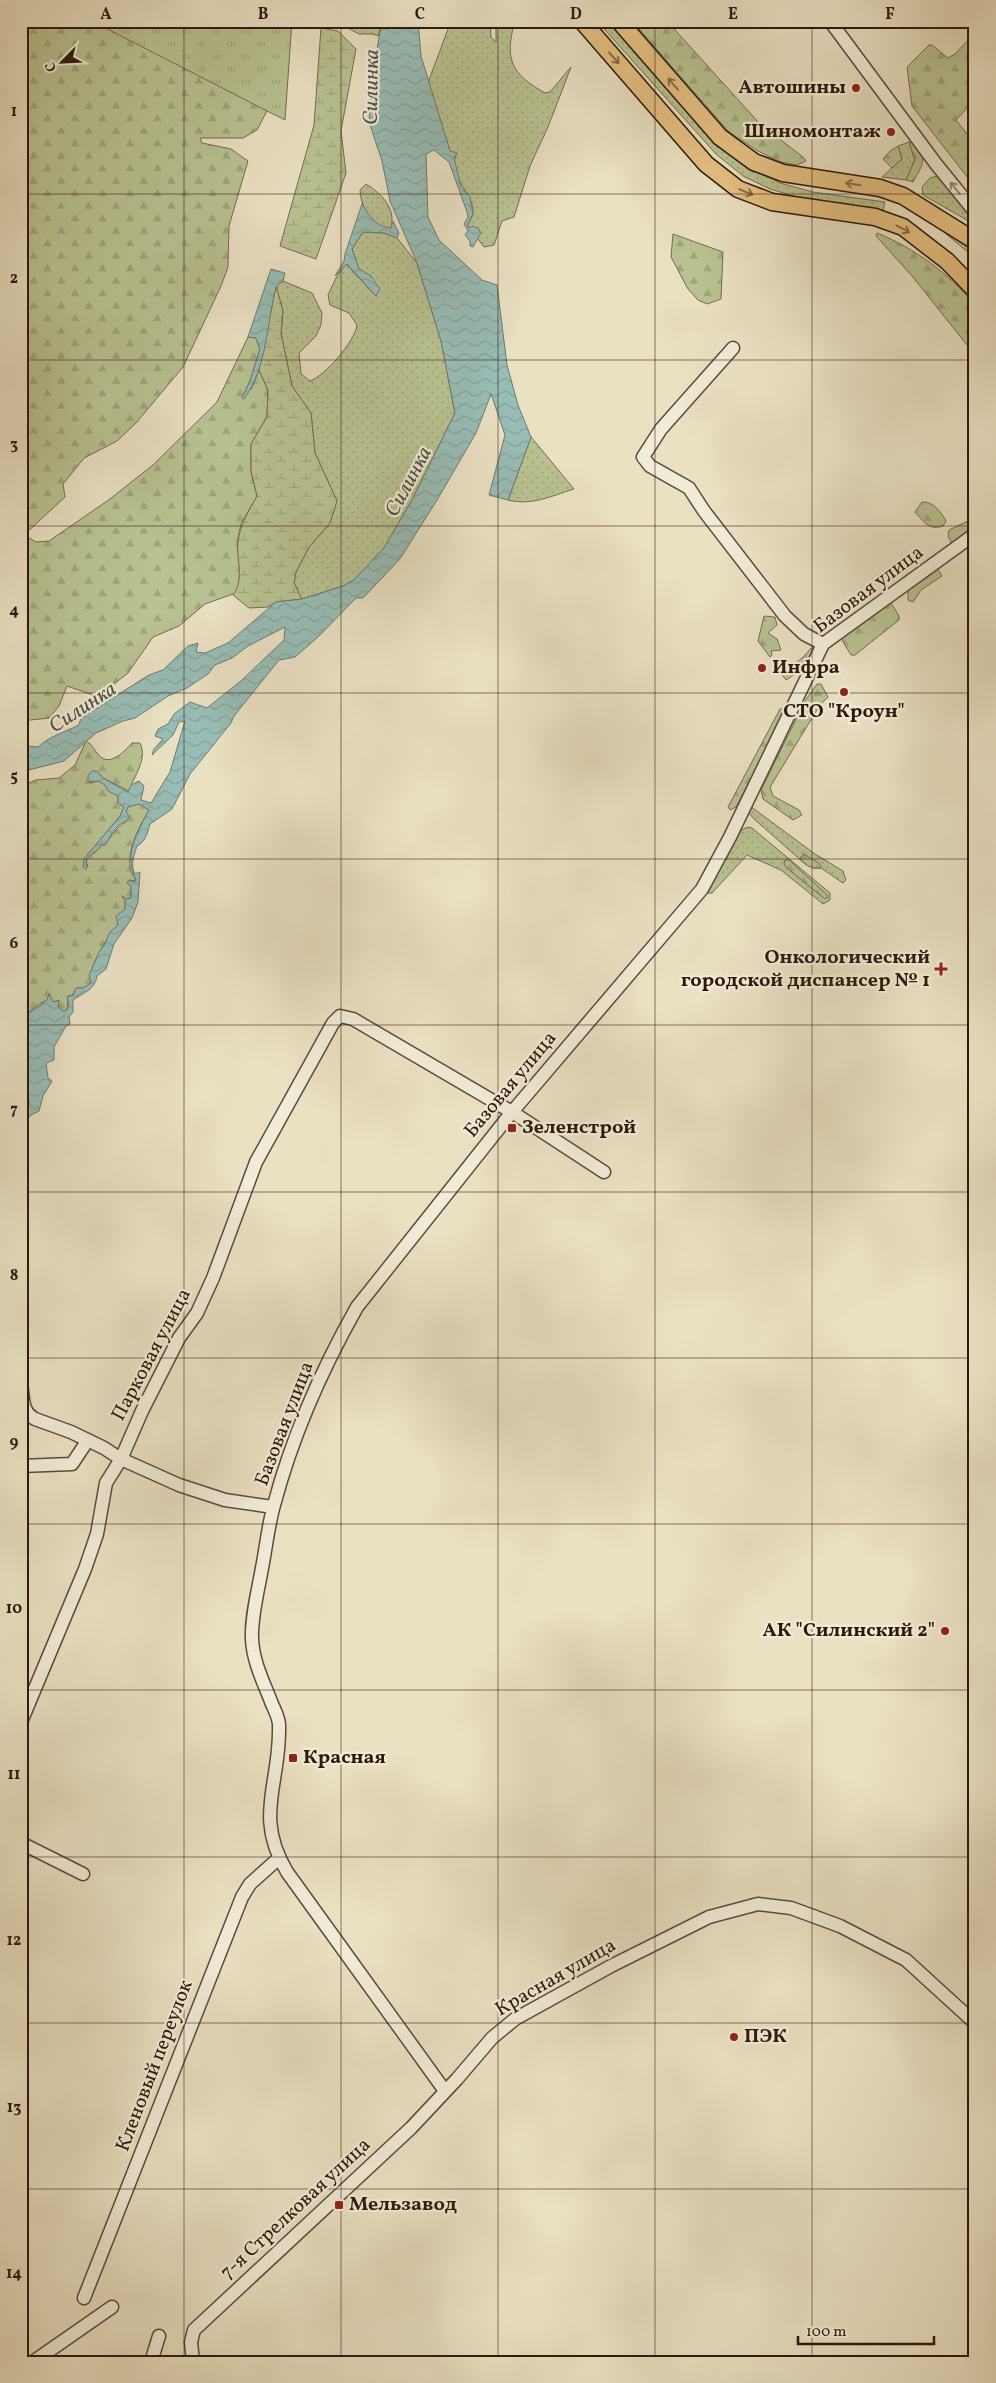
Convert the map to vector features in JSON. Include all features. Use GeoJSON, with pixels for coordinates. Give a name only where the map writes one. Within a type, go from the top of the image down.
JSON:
{"type":"FeatureCollection","features":[{"type":"Feature","properties":{"kind":"main road"},"geometry":{"type":"LineString","coordinates":[[582,21],[706,164],[738,189],[772,202],[875,217],[903,227],[947,261],[975,290]]}},
{"type":"Feature","properties":{"kind":"main road"},"geometry":{"type":"LineString","coordinates":[[619,21],[720,137],[754,162],[783,173],[880,188],[902,196],[975,241]]}},
{"type":"Feature","properties":{"kind":"street"},"geometry":{"type":"LineString","coordinates":[[830,21],[936,164],[975,212]]}},
{"type":"Feature","properties":{"kind":"street"},"geometry":{"type":"LineString","coordinates":[[734,348],[661,429],[643,457],[650,466],[689,488],[704,511],[785,616],[804,634],[823,644]]}},
{"type":"Feature","properties":{"kind":"street","name":"Базовая улица"},"geometry":{"type":"LineString","coordinates":[[279,1858],[273,1845],[269,1815],[279,1748],[280,1722],[254,1658],[252,1638],[260,1577],[273,1507],[300,1428],[343,1332],[357,1307],[512,1112],[702,889],[730,837],[823,644],[975,534]]}},
{"type":"Feature","properties":{"kind":"street","name":"Парковая улица"},"geometry":{"type":"LineString","coordinates":[[21,1722],[78,1587],[97,1534],[106,1483],[121,1459],[179,1338],[197,1313],[213,1278],[256,1162],[332,1023],[340,1016],[353,1018],[512,1112]]}},
{"type":"Feature","properties":{"kind":"street"},"geometry":{"type":"LineString","coordinates":[[512,1112],[604,1172]]}},
{"type":"Feature","properties":{"kind":"street"},"geometry":{"type":"LineString","coordinates":[[21,1385],[24,1408],[29,1416],[88,1440],[121,1459],[199,1492],[225,1500],[273,1507]]}},
{"type":"Feature","properties":{"kind":"street"},"geometry":{"type":"LineString","coordinates":[[21,1466],[72,1464],[88,1440]]}},
{"type":"Feature","properties":{"kind":"street"},"geometry":{"type":"LineString","coordinates":[[21,1843],[83,1874]]}},
{"type":"Feature","properties":{"kind":"street"},"geometry":{"type":"LineString","coordinates":[[279,1858],[445,2091]]}},
{"type":"Feature","properties":{"kind":"street","name":"Кленовый переулок"},"geometry":{"type":"LineString","coordinates":[[84,2298],[242,1897],[250,1884],[279,1858]]}},
{"type":"Feature","properties":{"kind":"street","name":"Красная улица"},"geometry":{"type":"LineString","coordinates":[[445,2091],[492,2038],[515,2019],[611,1966],[709,1917],[758,1904],[791,1908],[832,1923],[906,1960],[975,2023]]}},
{"type":"Feature","properties":{"kind":"street","name":"7-я Стрелковая улица"},"geometry":{"type":"LineString","coordinates":[[193,2362],[191,2342],[194,2330],[411,2128],[445,2091]]}},
{"type":"Feature","properties":{"kind":"street"},"geometry":{"type":"LineString","coordinates":[[33,2362],[112,2307]]}},
{"type":"Feature","properties":{"kind":"street"},"geometry":{"type":"LineString","coordinates":[[151,2362],[159,2336]]}},
{"type":"Feature","properties":{"kind":"green space"},"geometry":{"type":"Polygon","coordinates":[[[21,21],[196,21],[272,101],[257,130],[243,138],[200,138],[202,143],[231,149],[248,161],[229,226],[228,267],[183,367],[136,423],[117,441],[84,458],[63,484],[65,497],[25,534],[21,535],[21,21]]]}},
{"type":"Feature","properties":{"kind":"green space"},"geometry":{"type":"Polygon","coordinates":[[[92,21],[292,21],[285,120],[267,111],[92,21]]]}},
{"type":"Feature","properties":{"kind":"green space"},"geometry":{"type":"Polygon","coordinates":[[[344,21],[382,21],[378,36],[359,34],[344,26],[344,21]]]}},
{"type":"Feature","properties":{"kind":"green space"},"geometry":{"type":"Polygon","coordinates":[[[451,21],[490,21],[491,37],[496,42],[496,21],[515,21],[510,46],[513,64],[524,79],[545,93],[550,92],[571,67],[548,127],[530,166],[514,217],[502,221],[494,245],[484,247],[477,238],[481,233],[467,226],[473,214],[472,206],[457,176],[454,161],[457,153],[450,151],[430,88],[429,80],[451,21]]]}},
{"type":"Feature","properties":{"kind":"green space"},"geometry":{"type":"Polygon","coordinates":[[[597,21],[611,21],[749,167],[780,183],[813,192],[885,202],[883,211],[810,201],[770,189],[743,176],[716,154],[597,21]]]}},
{"type":"Feature","properties":{"kind":"green space"},"geometry":{"type":"Polygon","coordinates":[[[632,21],[667,21],[760,124],[806,161],[797,165],[781,162],[758,151],[729,132],[632,21]]]}},
{"type":"Feature","properties":{"kind":"green space"},"geometry":{"type":"Polygon","coordinates":[[[321,28],[338,31],[356,49],[341,131],[346,173],[316,259],[280,246],[314,125],[321,28]]]}},
{"type":"Feature","properties":{"kind":"green space"},"geometry":{"type":"Polygon","coordinates":[[[969,39],[975,40],[975,87],[967,93],[969,106],[956,120],[975,144],[975,187],[912,106],[907,67],[929,45],[932,45],[948,58],[955,54],[969,39]]]}},
{"type":"Feature","properties":{"kind":"green space"},"geometry":{"type":"Polygon","coordinates":[[[915,141],[923,157],[923,162],[913,182],[906,180],[915,160],[909,142],[915,141]]]}},
{"type":"Feature","properties":{"kind":"green space"},"geometry":{"type":"Polygon","coordinates":[[[909,142],[915,160],[906,180],[882,177],[902,159],[898,146],[909,142]]]}},
{"type":"Feature","properties":{"kind":"green space"},"geometry":{"type":"Polygon","coordinates":[[[898,146],[902,159],[892,168],[883,159],[898,146]]]}},
{"type":"Feature","properties":{"kind":"green space"},"geometry":{"type":"Polygon","coordinates":[[[937,176],[943,178],[975,218],[975,222],[972,223],[923,195],[922,187],[930,178],[937,176]]]}},
{"type":"Feature","properties":{"kind":"green space"},"geometry":{"type":"Polygon","coordinates":[[[366,184],[382,197],[390,208],[391,228],[379,226],[371,220],[365,210],[360,190],[366,184]]]}},
{"type":"Feature","properties":{"kind":"green space"},"geometry":{"type":"Polygon","coordinates":[[[947,229],[975,247],[975,258],[945,233],[947,229]]]}},
{"type":"Feature","properties":{"kind":"green space"},"geometry":{"type":"Polygon","coordinates":[[[363,232],[384,233],[397,238],[417,263],[441,341],[455,413],[412,500],[384,548],[354,580],[343,586],[302,599],[294,583],[296,572],[309,547],[330,523],[337,501],[315,453],[311,413],[292,386],[281,333],[283,311],[276,286],[283,281],[312,293],[322,313],[321,325],[316,336],[299,353],[301,374],[310,381],[331,365],[355,332],[357,325],[349,313],[330,305],[328,295],[337,276],[346,264],[376,296],[371,276],[359,269],[352,249],[363,232]]]}},
{"type":"Feature","properties":{"kind":"green space"},"geometry":{"type":"Polygon","coordinates":[[[877,233],[918,254],[954,282],[975,305],[975,355],[912,276],[876,236],[877,233]]]}},
{"type":"Feature","properties":{"kind":"green space"},"geometry":{"type":"Polygon","coordinates":[[[673,234],[723,252],[721,299],[707,304],[698,300],[688,289],[671,257],[673,234]]]}},
{"type":"Feature","properties":{"kind":"green space"},"geometry":{"type":"Polygon","coordinates":[[[276,286],[283,311],[281,333],[292,386],[311,413],[315,453],[337,501],[330,523],[309,547],[296,572],[294,583],[302,599],[276,602],[268,607],[249,608],[233,595],[239,582],[239,535],[245,518],[257,496],[251,471],[251,444],[267,417],[268,390],[259,370],[276,286]]]}},
{"type":"Feature","properties":{"kind":"green space"},"geometry":{"type":"Polygon","coordinates":[[[248,337],[256,338],[260,349],[250,381],[242,398],[252,388],[259,370],[268,390],[267,417],[251,444],[251,471],[257,496],[241,524],[237,543],[240,569],[238,589],[233,594],[205,604],[179,626],[153,637],[128,673],[109,688],[93,695],[67,686],[59,706],[49,718],[21,721],[21,537],[26,536],[36,542],[49,541],[110,499],[153,465],[217,402],[248,337]]]}},
{"type":"Feature","properties":{"kind":"green space"},"geometry":{"type":"Polygon","coordinates":[[[531,437],[574,489],[533,501],[517,502],[508,500],[531,437]]]}},
{"type":"Feature","properties":{"kind":"green space"},"geometry":{"type":"Polygon","coordinates":[[[922,502],[930,503],[939,511],[946,521],[943,526],[930,526],[921,519],[915,512],[922,502]]]}},
{"type":"Feature","properties":{"kind":"green space"},"geometry":{"type":"Polygon","coordinates":[[[970,520],[972,528],[955,543],[951,542],[948,536],[949,530],[970,520]]]}},
{"type":"Feature","properties":{"kind":"green space"},"geometry":{"type":"Polygon","coordinates":[[[937,568],[942,576],[921,590],[913,602],[908,600],[908,589],[937,568]]]}},
{"type":"Feature","properties":{"kind":"green space"},"geometry":{"type":"Polygon","coordinates":[[[891,603],[899,616],[899,620],[855,655],[851,655],[842,640],[843,635],[886,604],[891,603]]]}},
{"type":"Feature","properties":{"kind":"green space"},"geometry":{"type":"Polygon","coordinates":[[[764,616],[775,617],[777,625],[768,633],[777,639],[781,650],[771,651],[772,655],[770,657],[758,641],[764,616]]]}},
{"type":"Feature","properties":{"kind":"green space"},"geometry":{"type":"Polygon","coordinates":[[[811,648],[816,648],[809,665],[786,680],[775,665],[778,663],[784,667],[793,664],[811,648]]]}},
{"type":"Feature","properties":{"kind":"green space"},"geometry":{"type":"Polygon","coordinates":[[[817,684],[821,684],[828,697],[820,705],[770,787],[773,796],[799,810],[802,815],[793,820],[763,799],[761,790],[805,701],[817,684]]]}},
{"type":"Feature","properties":{"kind":"green space"},"geometry":{"type":"Polygon","coordinates":[[[780,709],[784,709],[785,713],[736,807],[730,810],[728,807],[780,709]]]}},
{"type":"Feature","properties":{"kind":"green space"},"geometry":{"type":"Polygon","coordinates":[[[86,741],[92,745],[101,758],[106,759],[116,757],[132,743],[140,743],[142,749],[141,761],[129,791],[103,778],[99,773],[90,783],[98,781],[106,785],[107,789],[118,796],[118,803],[124,807],[120,816],[84,859],[88,867],[86,861],[107,841],[118,827],[126,822],[128,807],[135,803],[147,807],[149,811],[132,845],[130,869],[136,881],[129,880],[127,883],[131,886],[131,897],[127,899],[122,896],[125,900],[125,909],[117,916],[118,925],[95,961],[92,969],[91,983],[83,988],[77,988],[73,995],[68,996],[67,1010],[63,1011],[58,1007],[59,1000],[53,1002],[49,994],[47,1000],[21,1019],[21,786],[36,780],[59,778],[75,765],[86,741]]]}},
{"type":"Feature","properties":{"kind":"green space"},"geometry":{"type":"Polygon","coordinates":[[[750,806],[815,854],[843,871],[846,880],[843,883],[821,868],[813,868],[805,864],[753,818],[749,813],[750,806]]]}},
{"type":"Feature","properties":{"kind":"green space"},"geometry":{"type":"Polygon","coordinates":[[[748,827],[752,828],[830,893],[830,900],[823,904],[781,870],[747,855],[712,893],[706,893],[725,861],[739,831],[748,827]]]}},
{"type":"Feature","properties":{"kind":"green space"},"geometry":{"type":"Polygon","coordinates":[[[804,854],[820,864],[821,868],[807,865],[800,858],[804,854]]]}},
{"type":"Feature","properties":{"kind":"green space"},"geometry":{"type":"Polygon","coordinates":[[[785,860],[789,860],[828,896],[825,899],[787,868],[784,864],[785,860]]]}},
{"type":"Feature","properties":{"kind":"green space"},"geometry":{"type":"Polygon","coordinates":[[[21,1053],[28,1105],[27,1110],[21,1114],[21,1053]]]}},
{"type":"Feature","properties":{"kind":"water","name":"Силинка"},"geometry":{"type":"Polygon","coordinates":[[[382,21],[418,21],[421,56],[450,151],[457,153],[454,158],[461,187],[470,197],[473,214],[467,226],[478,228],[481,233],[473,247],[470,246],[470,241],[465,235],[468,231],[464,224],[468,217],[467,212],[449,162],[434,150],[426,154],[428,217],[439,240],[482,280],[497,285],[507,365],[518,405],[531,437],[508,500],[489,495],[505,435],[491,394],[476,433],[400,559],[363,598],[356,598],[318,637],[295,657],[279,660],[190,774],[172,809],[150,824],[147,834],[137,846],[133,860],[135,874],[140,872],[138,902],[132,918],[114,944],[106,969],[97,976],[91,988],[73,1000],[73,1012],[69,1017],[70,1024],[66,1026],[54,1047],[54,1060],[46,1063],[48,1078],[52,1081],[43,1096],[39,1111],[31,1115],[21,1127],[21,1114],[28,1108],[29,1102],[25,1085],[21,1019],[47,1000],[49,994],[53,1002],[59,1000],[58,1007],[63,1011],[67,1010],[69,1006],[67,997],[73,995],[76,988],[83,988],[91,983],[89,975],[99,952],[105,944],[109,933],[118,925],[116,916],[125,909],[125,900],[122,896],[127,899],[131,898],[131,886],[127,883],[129,880],[135,882],[136,880],[132,871],[131,853],[136,836],[149,810],[139,804],[128,807],[126,811],[128,819],[115,829],[107,843],[101,845],[88,857],[86,870],[83,867],[84,859],[120,816],[124,807],[118,803],[118,796],[108,791],[105,785],[98,781],[88,782],[88,775],[92,771],[97,771],[103,778],[128,792],[131,785],[139,781],[144,786],[141,800],[151,803],[170,772],[185,721],[179,722],[173,735],[152,755],[154,749],[163,739],[155,736],[158,729],[168,724],[174,714],[190,702],[207,708],[242,680],[284,640],[285,627],[248,646],[232,658],[215,665],[208,674],[187,688],[168,696],[135,718],[123,721],[96,733],[64,761],[21,772],[21,750],[27,746],[38,747],[52,737],[79,725],[81,718],[149,675],[163,670],[188,646],[198,643],[196,652],[205,653],[228,643],[276,602],[302,599],[343,586],[354,580],[384,548],[412,500],[455,413],[441,341],[417,263],[390,201],[382,161],[369,122],[372,77],[382,21]]]}},
{"type":"Feature","properties":{"kind":"water"},"geometry":{"type":"Polygon","coordinates":[[[362,204],[370,217],[377,223],[391,228],[393,221],[399,233],[397,238],[384,233],[363,232],[352,249],[359,269],[371,276],[380,289],[376,296],[347,264],[335,276],[344,261],[362,204]]]}},
{"type":"Feature","properties":{"kind":"water"},"geometry":{"type":"Polygon","coordinates":[[[271,269],[285,273],[283,281],[276,287],[262,359],[252,387],[244,399],[242,398],[250,381],[260,349],[256,338],[248,337],[271,269]]]}},
{"type":"Feature","properties":{"kind":"place","name":"Автошины"},"geometry":{"type":"Point","coordinates":[856,88]}},
{"type":"Feature","properties":{"kind":"place","name":"Шиномонтаж"},"geometry":{"type":"Point","coordinates":[891,132]}},
{"type":"Feature","properties":{"kind":"place","name":"Инфра"},"geometry":{"type":"Point","coordinates":[762,668]}},
{"type":"Feature","properties":{"kind":"place","name":"СТО \"Кроун\""},"geometry":{"type":"Point","coordinates":[844,692]}},
{"type":"Feature","properties":{"kind":"place","name":"Онкологический городской диспансер № 1"},"geometry":{"type":"Point","coordinates":[941,969]}},
{"type":"Feature","properties":{"kind":"place","name":"Зеленстрой"},"geometry":{"type":"Point","coordinates":[512,1128]}},
{"type":"Feature","properties":{"kind":"place","name":"АК \"Силинский 2\""},"geometry":{"type":"Point","coordinates":[945,1631]}},
{"type":"Feature","properties":{"kind":"place","name":"Красная"},"geometry":{"type":"Point","coordinates":[293,1758]}},
{"type":"Feature","properties":{"kind":"place","name":"ПЭК"},"geometry":{"type":"Point","coordinates":[734,2037]}},
{"type":"Feature","properties":{"kind":"place","name":"Мельзавод"},"geometry":{"type":"Point","coordinates":[339,2205]}}]}
